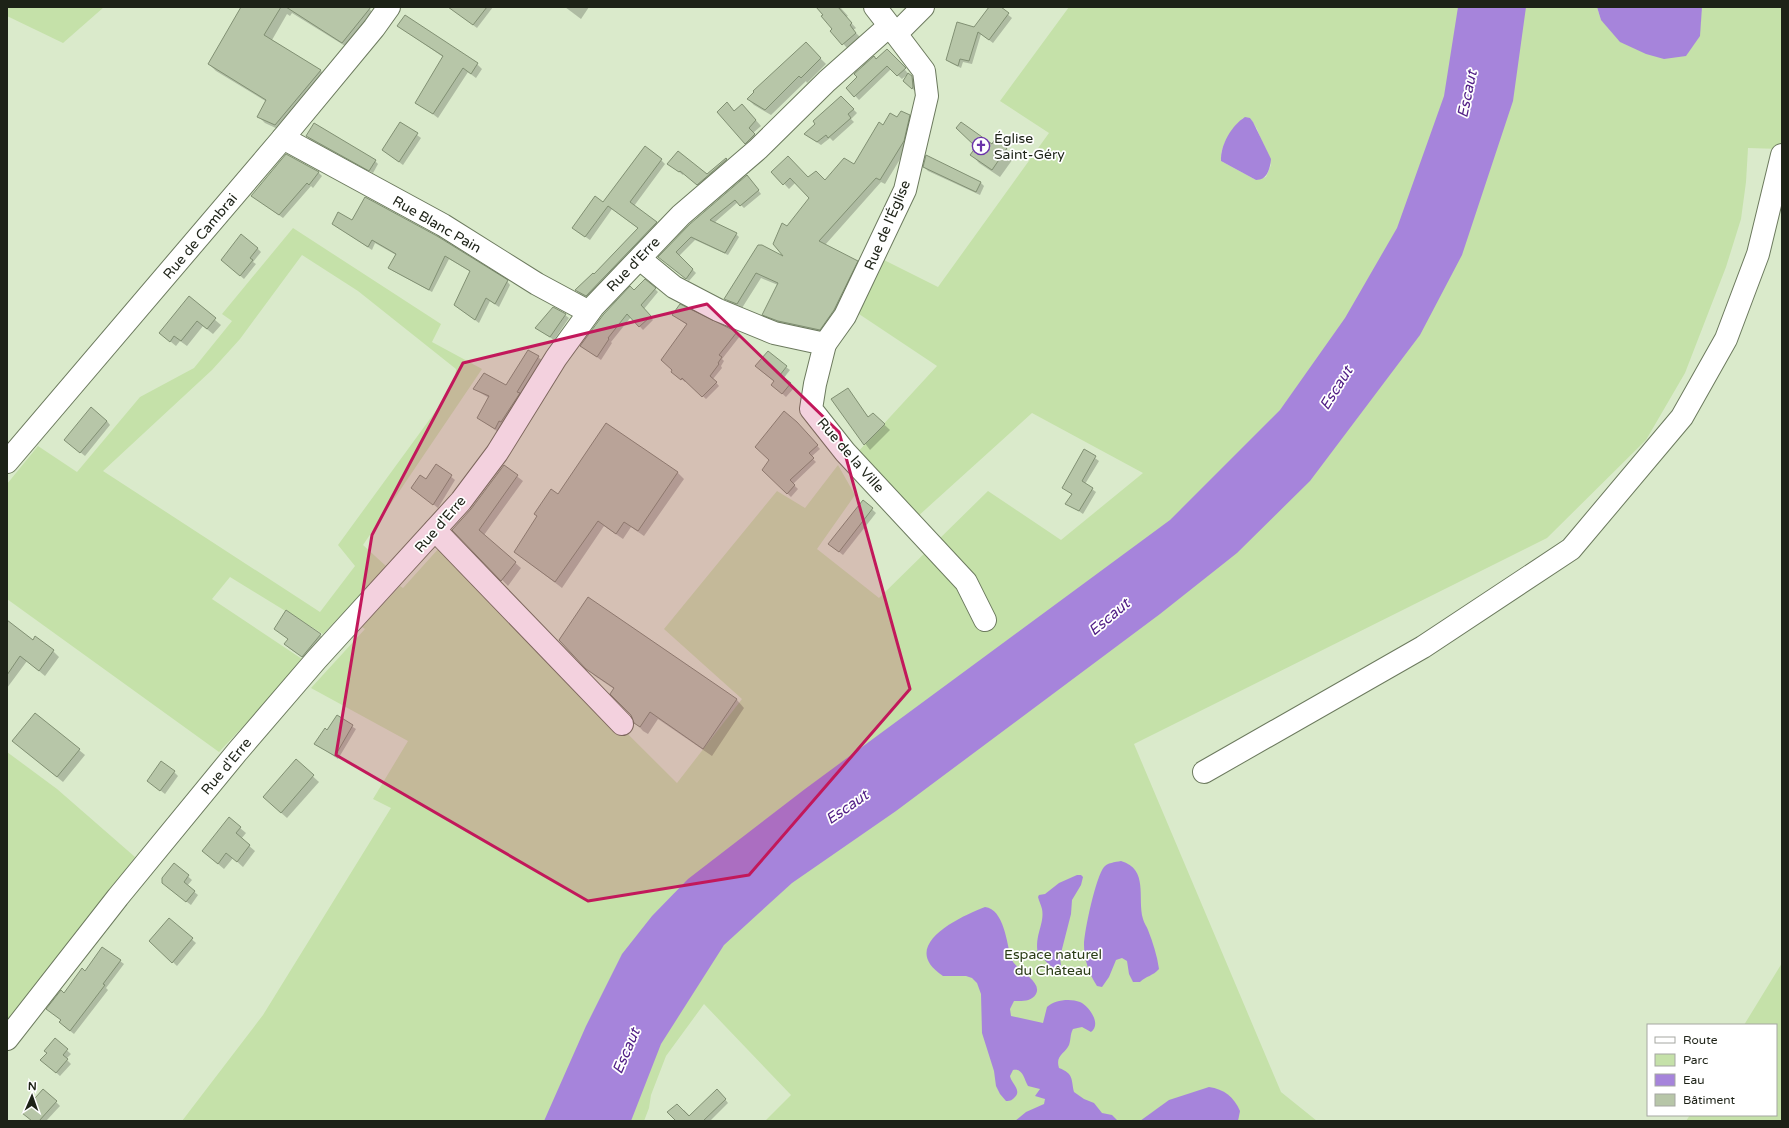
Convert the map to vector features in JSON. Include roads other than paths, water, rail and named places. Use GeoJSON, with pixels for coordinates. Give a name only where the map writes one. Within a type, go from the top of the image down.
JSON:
{"type":"FeatureCollection","features":[{"type":"Feature","properties":{"kind":"street","name":"Rue de Cambrai"},"geometry":{"type":"LineString","coordinates":[[7,462],[283,138],[374,28],[389,7]]}},
{"type":"Feature","properties":{"kind":"street","name":"Rue de l'Église"},"geometry":{"type":"LineString","coordinates":[[825,344],[845,316],[905,190],[927,96],[924,71],[875,7]]}},
{"type":"Feature","properties":{"kind":"street","name":"Rue d'Erre"},"geometry":{"type":"LineString","coordinates":[[7,1039],[118,897],[237,752],[313,665],[461,501],[497,453],[556,358],[602,296],[640,259],[681,215],[758,148],[827,81],[923,7]]}},
{"type":"Feature","properties":{"kind":"street","name":"Rue Blanc Pain"},"geometry":{"type":"LineString","coordinates":[[283,138],[443,225],[537,284],[590,312]]}},
{"type":"Feature","properties":{"kind":"street"},"geometry":{"type":"LineString","coordinates":[[1204,772],[1423,647],[1571,549],[1682,417],[1726,339],[1758,254],[1782,155]]}},
{"type":"Feature","properties":{"kind":"street"},"geometry":{"type":"LineString","coordinates":[[640,259],[674,287],[718,310],[774,333],[825,344]]}},
{"type":"Feature","properties":{"kind":"street","name":"Rue de la Ville"},"geometry":{"type":"LineString","coordinates":[[825,344],[815,384],[811,409],[845,452],[966,582],[985,620]]}},
{"type":"Feature","properties":{"kind":"street"},"geometry":{"type":"LineString","coordinates":[[435,530],[622,724]]}},
{"type":"Feature","properties":{"kind":"water","name":"Escaut"},"geometry":{"type":"Polygon","coordinates":[[[1458,7],[1526,7],[1513,101],[1462,255],[1420,335],[1310,481],[1237,553],[1160,614],[896,811],[792,883],[724,945],[661,1044],[631,1121],[544,1121],[586,1026],[622,954],[652,916],[688,879],[805,789],[1170,520],[1280,410],[1345,318],[1397,228],[1444,96],[1458,7]]]}},
{"type":"Feature","properties":{"kind":"water"},"geometry":{"type":"Polygon","coordinates":[[[1597,7],[1702,7],[1700,36],[1686,56],[1664,59],[1646,54],[1620,42],[1601,20],[1597,7]]]}},
{"type":"Feature","properties":{"kind":"water"},"geometry":{"type":"Polygon","coordinates":[[[1245,117],[1250,118],[1253,122],[1271,159],[1267,173],[1260,180],[1256,180],[1221,161],[1222,148],[1231,130],[1245,117]]]}},
{"type":"Feature","properties":{"kind":"water"},"geometry":{"type":"Polygon","coordinates":[[[1121,861],[1130,865],[1139,877],[1141,911],[1153,944],[1159,969],[1140,982],[1133,982],[1129,974],[1127,961],[1122,958],[1116,960],[1109,977],[1102,987],[1097,986],[1085,956],[1084,945],[1088,917],[1101,872],[1107,865],[1121,861]]]}},
{"type":"Feature","properties":{"kind":"water"},"geometry":{"type":"Polygon","coordinates":[[[1077,875],[1081,875],[1083,877],[1081,885],[1072,900],[1071,914],[1060,957],[1061,966],[1057,969],[1049,965],[1038,954],[1037,941],[1043,914],[1038,897],[1039,895],[1045,894],[1059,883],[1077,875]]]}},
{"type":"Feature","properties":{"kind":"water"},"geometry":{"type":"Polygon","coordinates":[[[985,907],[991,909],[1001,920],[1011,958],[1032,980],[1037,989],[1034,997],[1026,1000],[1014,1001],[1010,1009],[1011,1016],[1043,1023],[1047,1007],[1054,1003],[1062,1000],[1072,1000],[1084,1004],[1095,1020],[1094,1029],[1091,1032],[1082,1027],[1073,1029],[1069,1045],[1059,1057],[1059,1068],[1070,1075],[1074,1092],[1084,1099],[1094,1103],[1102,1113],[1112,1115],[1118,1121],[1015,1121],[1026,1112],[1044,1104],[1045,1099],[1035,1096],[1040,1089],[1028,1086],[1021,1072],[1013,1070],[1010,1076],[1017,1089],[1017,1094],[1012,1100],[1006,1101],[1000,1094],[996,1086],[994,1071],[982,1033],[981,994],[977,983],[972,978],[966,976],[943,976],[931,965],[926,954],[929,944],[937,934],[948,925],[985,907]]]}},
{"type":"Feature","properties":{"kind":"water"},"geometry":{"type":"Polygon","coordinates":[[[1209,1087],[1224,1092],[1232,1098],[1240,1111],[1238,1121],[1140,1121],[1169,1100],[1209,1087]]]}},
{"type":"Feature","properties":{"kind":"place","name":"Église Saint-Géry"},"geometry":{"type":"Point","coordinates":[981,146]}},
{"type":"Feature","properties":{"kind":"park label","name":"Espace naturel du Château"},"geometry":{"type":"Point","coordinates":[1053,962]}}]}
